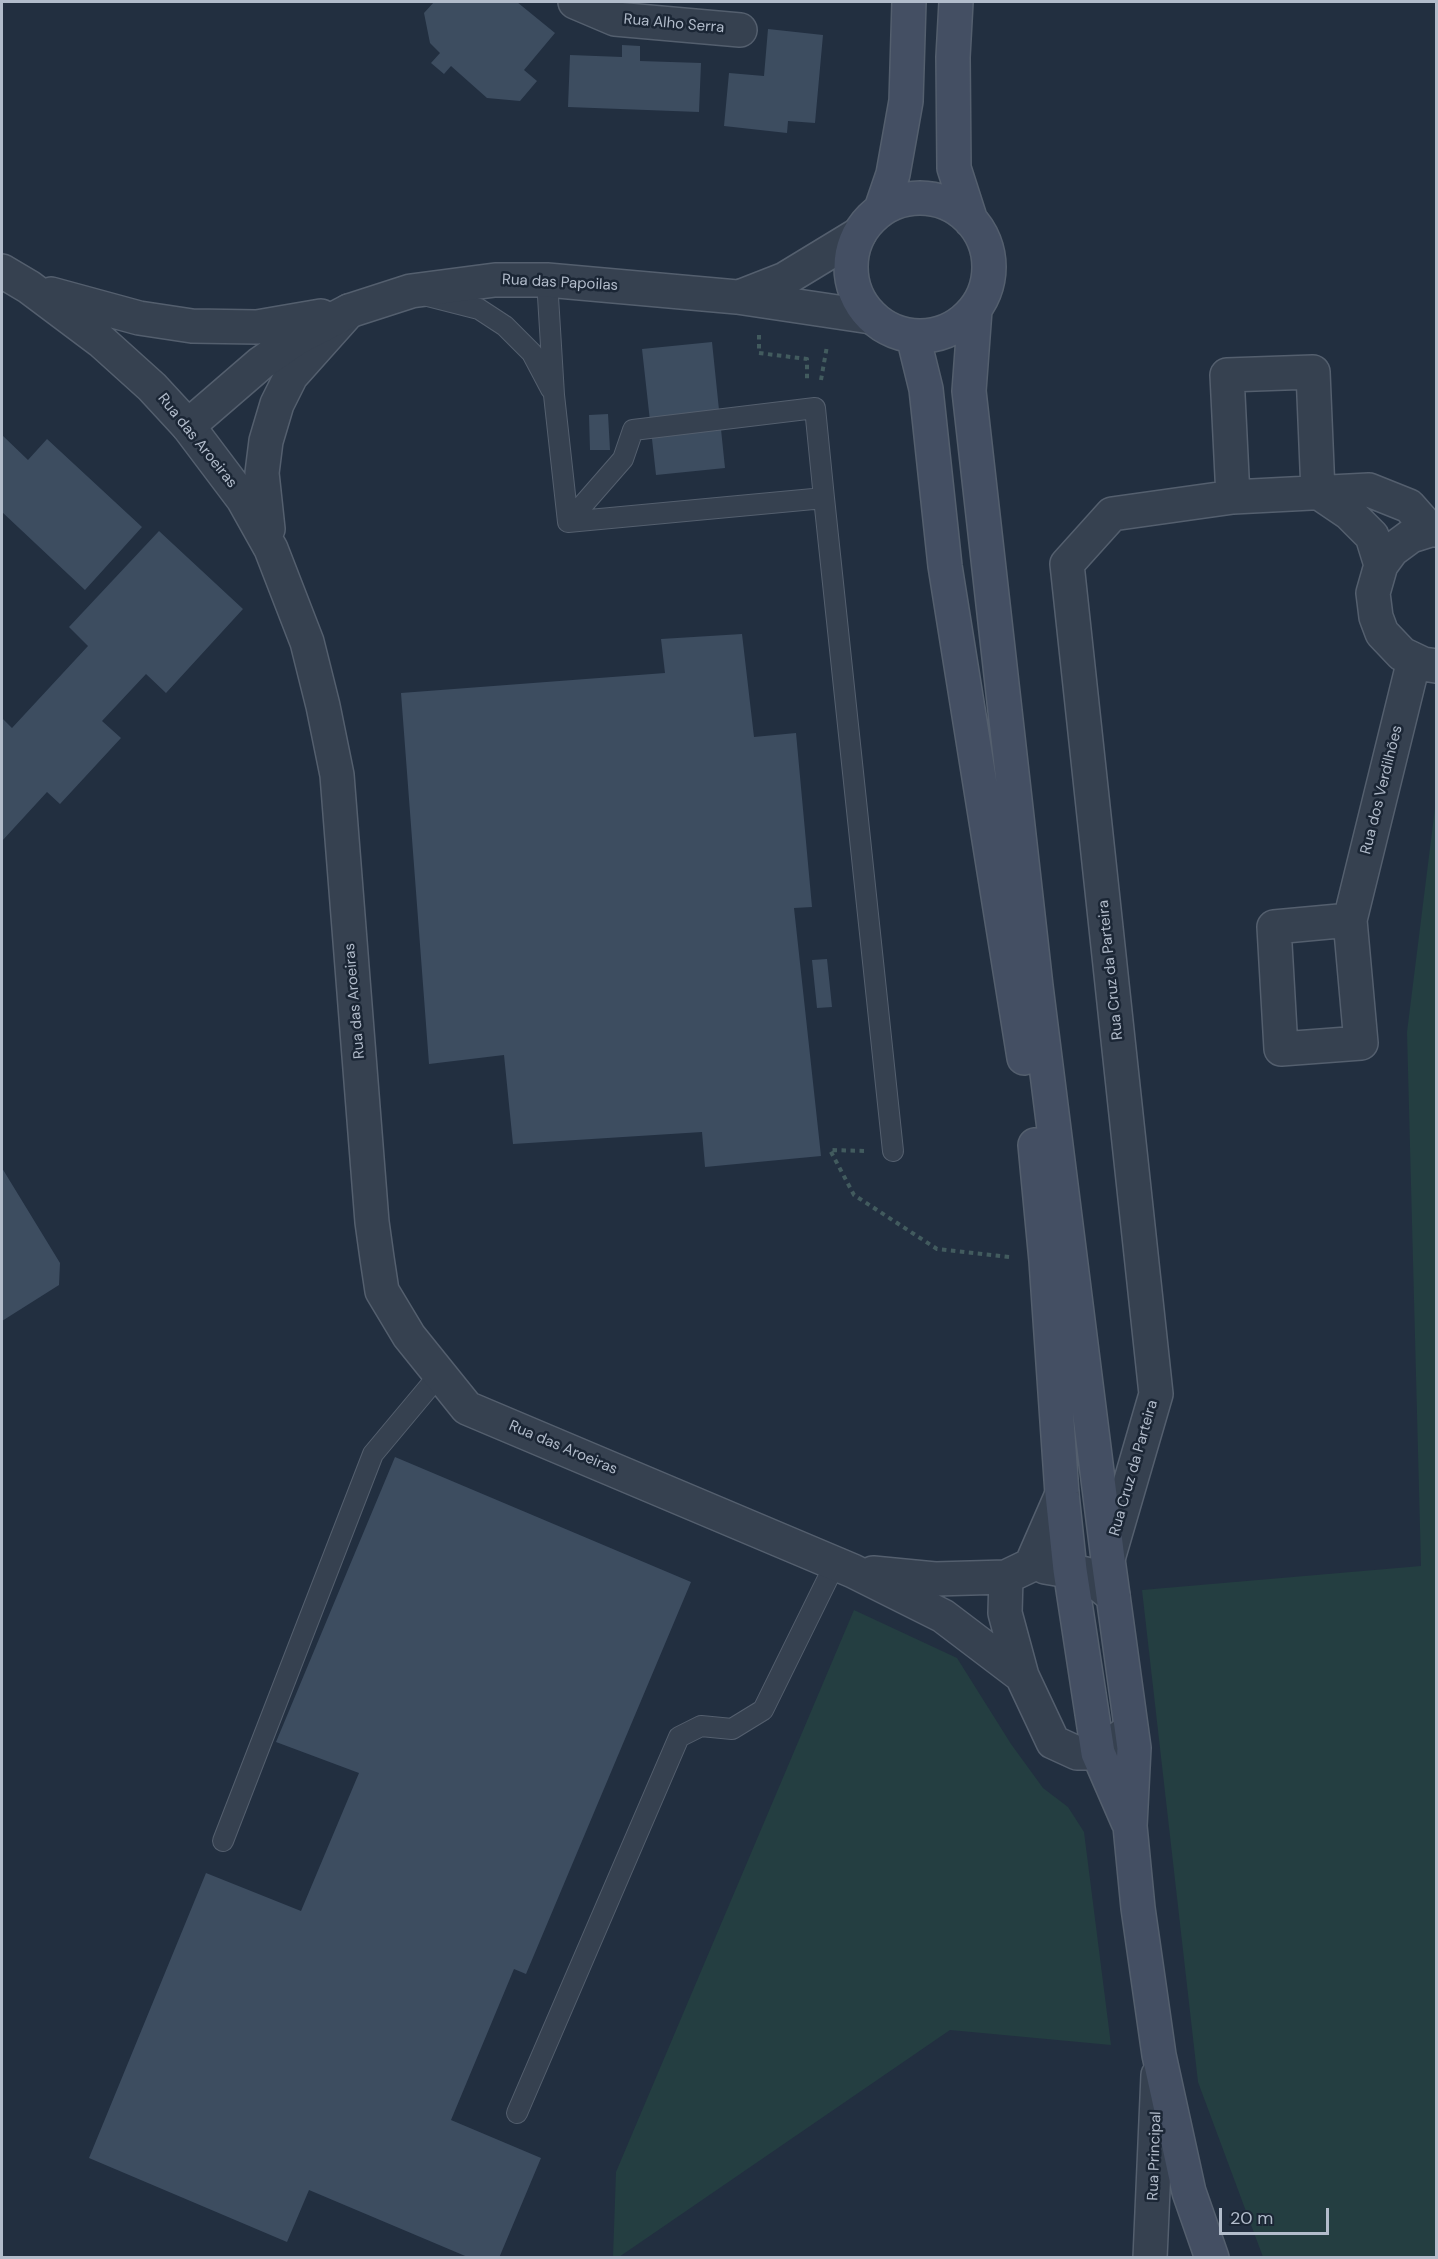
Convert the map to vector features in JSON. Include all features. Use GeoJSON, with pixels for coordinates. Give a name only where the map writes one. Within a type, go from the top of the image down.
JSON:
{"type":"FeatureCollection","features":[{"type":"Feature","properties":{"kind":"main road"},"geometry":{"type":"LineString","coordinates":[[881,209],[893,174],[906,101],[909,2]]}},
{"type":"Feature","properties":{"kind":"main road"},"geometry":{"type":"LineString","coordinates":[[956,2],[953,57],[954,168],[971,220],[984,241],[989,264],[984,295],[975,310],[963,322],[936,335],[913,336],[891,330],[872,317],[858,298],[851,276],[851,254],[864,224],[881,209],[911,198],[934,199],[954,207],[971,220]]}},
{"type":"Feature","properties":{"kind":"main road"},"geometry":{"type":"LineString","coordinates":[[975,310],[969,391],[1036,986],[1134,1748],[1130,1826],[1138,1908],[1159,2055],[1190,2192],[1212,2258]]}},
{"type":"Feature","properties":{"kind":"main road"},"geometry":{"type":"LineString","coordinates":[[913,336],[926,389],[945,566],[1032,1107],[1070,1570],[1098,1753],[1130,1826]]}},
{"type":"Feature","properties":{"kind":"street","name":"Rua Alho Serra"},"geometry":{"type":"LineString","coordinates":[[575,2],[615,19],[740,30]]}},
{"type":"Feature","properties":{"kind":"street","name":"Rua das Papoilas"},"geometry":{"type":"LineString","coordinates":[[748,299],[859,234]]}},
{"type":"Feature","properties":{"kind":"street","name":"Rua das Papoilas"},"geometry":{"type":"LineString","coordinates":[[15,279],[139,318],[192,326],[257,327],[349,310],[411,291],[495,280],[547,280],[748,299],[872,317]]}},
{"type":"Feature","properties":{"kind":"street","name":"Rua das Aroeiras"},"geometry":{"type":"LineString","coordinates":[[15,279],[101,341],[152,387],[188,426],[243,499],[271,549],[307,642],[337,775],[372,1222],[382,1291],[409,1336],[467,1408],[844,1568],[943,1616],[1022,1676]]}},
{"type":"Feature","properties":{"kind":"street","name":"Rua das Papoilas"},"geometry":{"type":"LineString","coordinates":[[188,426],[261,363],[297,338],[349,310]]}},
{"type":"Feature","properties":{"kind":"street"},"geometry":{"type":"LineString","coordinates":[[271,549],[262,473],[266,441],[277,404],[291,376],[349,310]]}},
{"type":"Feature","properties":{"kind":"street"},"geometry":{"type":"LineString","coordinates":[[1233,497],[1227,375],[1313,372],[1318,492],[1349,513],[1372,536],[1381,565]]}},
{"type":"Feature","properties":{"kind":"street","name":"Rua Cruz da Parteira"},"geometry":{"type":"LineString","coordinates":[[1108,1559],[1156,1394],[1067,564],[1112,514],[1233,497],[1369,490],[1428,517]]}},
{"type":"Feature","properties":{"kind":"street"},"geometry":{"type":"LineString","coordinates":[[1425,663],[1402,654],[1382,633],[1376,617],[1373,593],[1381,565],[1392,550],[1411,536],[1428,517]]}},
{"type":"Feature","properties":{"kind":"street","name":"Rua dos Verdilhões"},"geometry":{"type":"LineString","coordinates":[[1350,920],[1425,663]]}},
{"type":"Feature","properties":{"kind":"street"},"geometry":{"type":"LineString","coordinates":[[1062,1494],[1018,1571],[1005,1613],[1022,1676],[1053,1742],[1077,1753],[1098,1753],[1131,1730]]}},
{"type":"Feature","properties":{"kind":"street","name":"Rua das Aroeiras"},"geometry":{"type":"LineString","coordinates":[[844,1568],[934,1579],[1018,1571],[1070,1570],[1086,1574],[1113,1596]]}},
{"type":"Feature","properties":{"kind":"street","name":"Rua Principal"},"geometry":{"type":"LineString","coordinates":[[1150,2258],[1159,2055]]}},
{"type":"Feature","properties":{"kind":"lane"},"geometry":{"type":"LineString","coordinates":[[547,280],[554,395],[568,522]]}},
{"type":"Feature","properties":{"kind":"lane"},"geometry":{"type":"LineString","coordinates":[[411,291],[479,309],[505,326],[532,353],[554,395]]}},
{"type":"Feature","properties":{"kind":"lane"},"geometry":{"type":"LineString","coordinates":[[568,522],[623,459],[633,430],[811,408],[824,498],[893,1151]]}},
{"type":"Feature","properties":{"kind":"lane"},"geometry":{"type":"LineString","coordinates":[[568,522],[824,498]]}},
{"type":"Feature","properties":{"kind":"lane"},"geometry":{"type":"LineString","coordinates":[[223,1841],[373,1454],[439,1375]]}},
{"type":"Feature","properties":{"kind":"lane"},"geometry":{"type":"LineString","coordinates":[[517,2113],[679,1737],[701,1726],[732,1729],[764,1710],[844,1568]]}},
{"type":"Feature","properties":{"kind":"path"},"geometry":{"type":"LineString","coordinates":[[748,299],[759,353],[807,359],[811,408]]}},
{"type":"Feature","properties":{"kind":"path"},"geometry":{"type":"LineString","coordinates":[[811,408],[834,313]]}},
{"type":"Feature","properties":{"kind":"path"},"geometry":{"type":"LineString","coordinates":[[893,1151],[830,1150],[854,1195],[937,1249],[1046,1261]]}},
{"type":"Feature","properties":{"kind":"green space"},"geometry":{"type":"Polygon","coordinates":[[[1436,800],[1436,2257],[1263,2257],[1198,2082],[1142,1590],[1421,1566],[1407,1032],[1436,800]]]}},
{"type":"Feature","properties":{"kind":"green space"},"geometry":{"type":"Polygon","coordinates":[[[854,1610],[957,1658],[1011,1744],[1043,1788],[1068,1807],[1084,1832],[1111,2045],[950,2030],[619,2257],[613,2257],[616,2172],[854,1610]]]}},
{"type":"Feature","properties":{"kind":"building"},"geometry":{"type":"Polygon","coordinates":[[[434,2],[517,2],[555,33],[524,70],[537,81],[520,101],[487,98],[451,66],[444,74],[431,63],[440,53],[430,43],[424,13],[434,2]]]}},
{"type":"Feature","properties":{"kind":"building"},"geometry":{"type":"Polygon","coordinates":[[[768,29],[823,35],[815,123],[788,121],[787,133],[724,126],[729,73],[764,76],[768,29]]]}},
{"type":"Feature","properties":{"kind":"building"},"geometry":{"type":"Polygon","coordinates":[[[622,45],[640,46],[640,61],[701,63],[699,112],[568,107],[570,55],[622,57],[622,45]]]}},
{"type":"Feature","properties":{"kind":"building"},"geometry":{"type":"Polygon","coordinates":[[[712,342],[725,468],[656,475],[642,349],[712,342]]]}},
{"type":"Feature","properties":{"kind":"building"},"geometry":{"type":"Polygon","coordinates":[[[608,414],[610,450],[590,450],[589,415],[608,414]]]}},
{"type":"Feature","properties":{"kind":"building"},"geometry":{"type":"Polygon","coordinates":[[[2,435],[28,460],[47,439],[142,527],[85,590],[2,512],[2,435]]]}},
{"type":"Feature","properties":{"kind":"building"},"geometry":{"type":"Polygon","coordinates":[[[159,531],[243,609],[166,693],[146,674],[102,721],[121,738],[60,804],[47,792],[2,841],[2,718],[12,728],[88,646],[69,627],[159,531]]]}},
{"type":"Feature","properties":{"kind":"building"},"geometry":{"type":"Polygon","coordinates":[[[742,634],[754,737],[796,733],[812,907],[794,908],[821,1156],[705,1167],[702,1132],[513,1144],[504,1055],[429,1064],[401,693],[665,673],[661,639],[742,634]]]}},
{"type":"Feature","properties":{"kind":"building"},"geometry":{"type":"Polygon","coordinates":[[[827,959],[832,1007],[817,1008],[812,960],[827,959]]]}},
{"type":"Feature","properties":{"kind":"building"},"geometry":{"type":"Polygon","coordinates":[[[2,1168],[60,1263],[59,1285],[2,1321],[2,1168]]]}},
{"type":"Feature","properties":{"kind":"building"},"geometry":{"type":"Polygon","coordinates":[[[395,1457],[691,1582],[526,1974],[514,1969],[451,2120],[541,2158],[499,2258],[470,2258],[309,2190],[287,2242],[89,2158],[206,1873],[301,1911],[359,1773],[276,1742],[395,1457]]]}}]}
